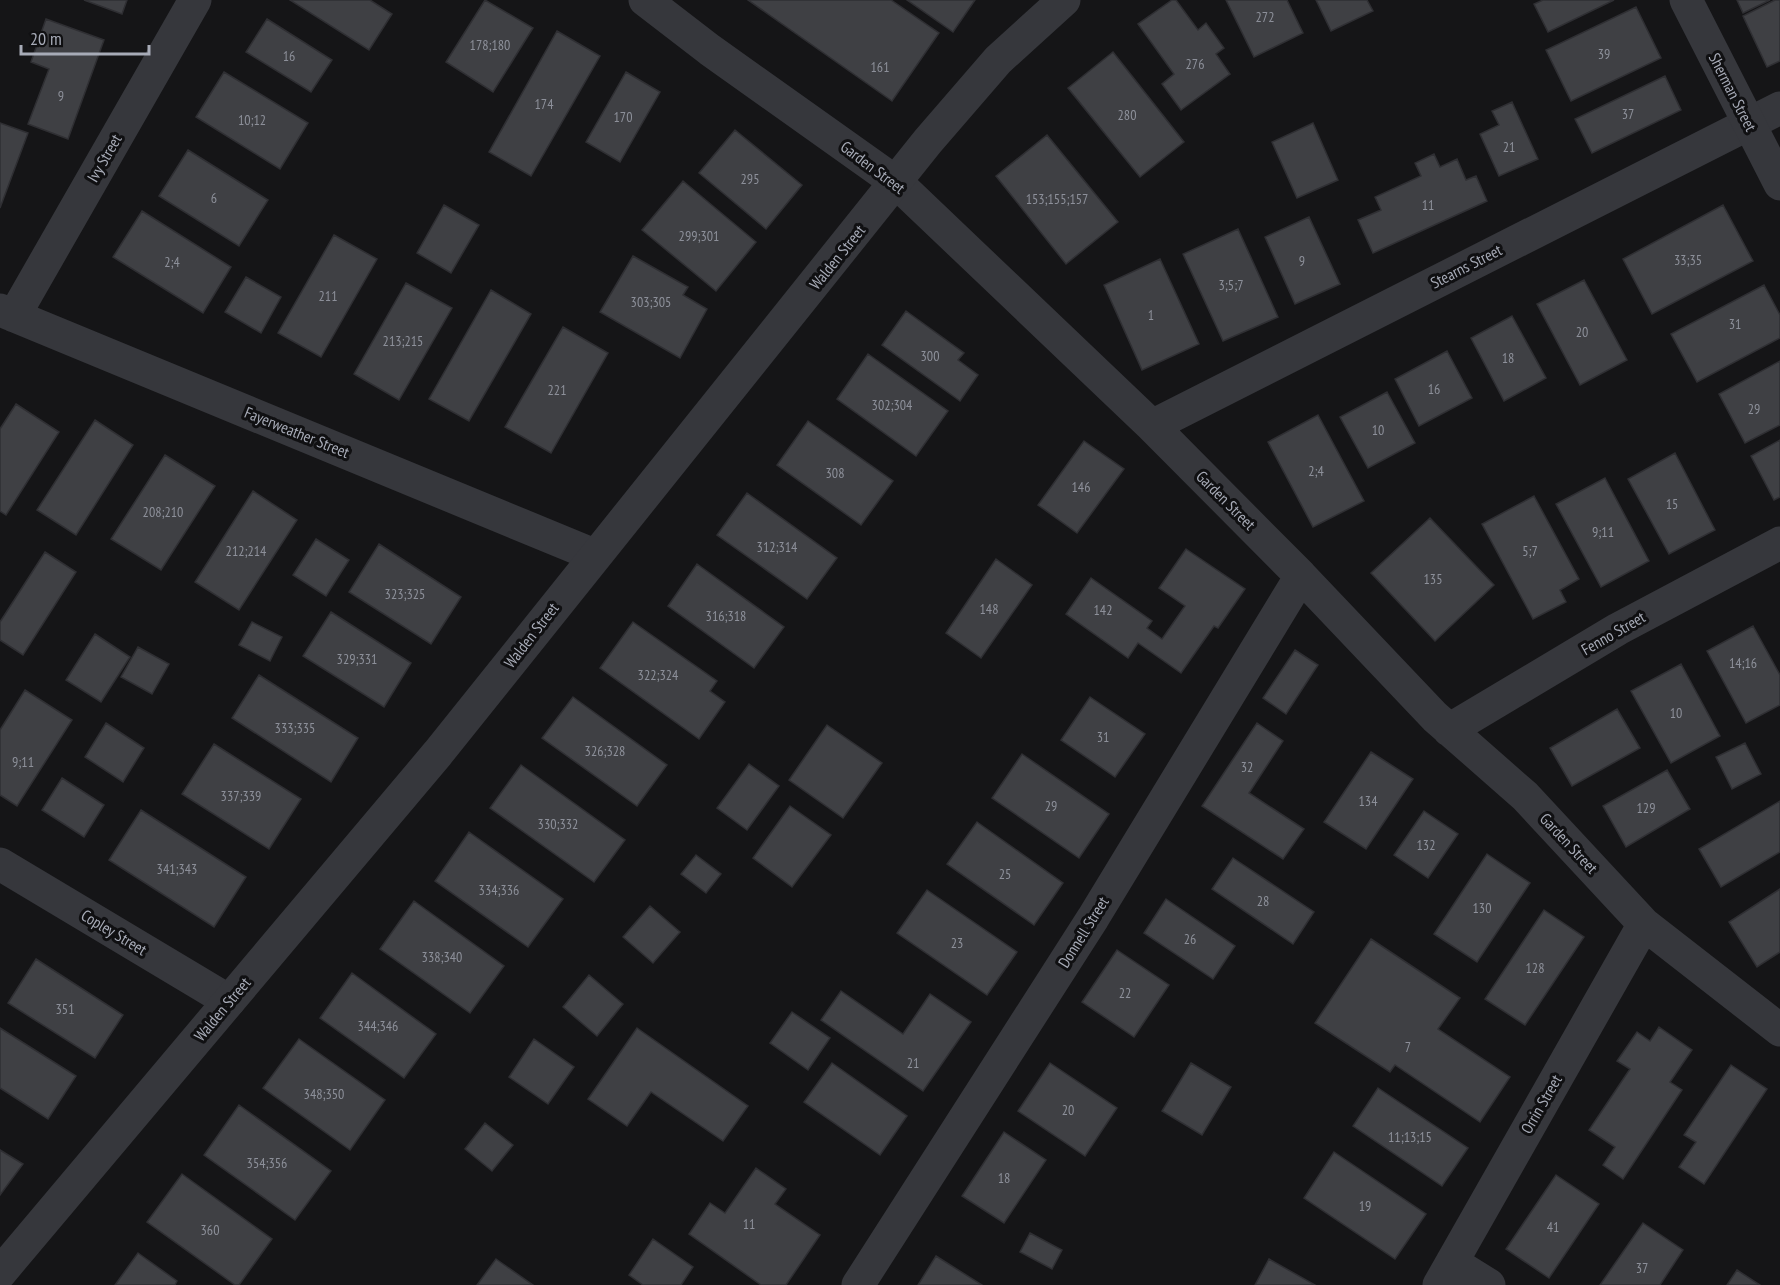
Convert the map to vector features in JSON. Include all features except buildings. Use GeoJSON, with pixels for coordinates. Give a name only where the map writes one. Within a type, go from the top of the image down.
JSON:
{"type":"FeatureCollection","features":[{"type":"Feature","properties":{"kind":"street","name":"Ivy Street"},"geometry":{"type":"LineString","coordinates":[[7,313],[195,0]]}},
{"type":"Feature","properties":{"kind":"street","name":"Garden Street"},"geometry":{"type":"LineString","coordinates":[[645,0],[710,50],[897,183],[1152,426],[1449,730],[1525,796],[1644,924],[1780,1030]]}},
{"type":"Feature","properties":{"kind":"street","name":"Walden Street"},"geometry":{"type":"LineString","coordinates":[[0,1272],[438,753],[594,555],[897,183],[928,141],[998,60],[1064,0]]}},
{"type":"Feature","properties":{"kind":"street","name":"Sherman Street"},"geometry":{"type":"LineString","coordinates":[[1686,0],[1780,184]]}},
{"type":"Feature","properties":{"kind":"street","name":"Stearns Street"},"geometry":{"type":"LineString","coordinates":[[1152,426],[1780,108]]}},
{"type":"Feature","properties":{"kind":"street","name":"Fayerweather Street"},"geometry":{"type":"LineString","coordinates":[[7,313],[594,555]]}},
{"type":"Feature","properties":{"kind":"street","name":"Fenno Street"},"geometry":{"type":"LineString","coordinates":[[1449,730],[1618,629],[1780,543]]}},
{"type":"Feature","properties":{"kind":"street","name":"Donnell Street"},"geometry":{"type":"LineString","coordinates":[[858,1285],[1093,918],[1301,576]]}},
{"type":"Feature","properties":{"kind":"street","name":"Copley Street"},"geometry":{"type":"LineString","coordinates":[[0,864],[229,1001]]}},
{"type":"Feature","properties":{"kind":"street","name":"Orrin Street"},"geometry":{"type":"LineString","coordinates":[[1445,1274],[1644,924]]}},
{"type":"Feature","properties":{"kind":"street"},"geometry":{"type":"LineString","coordinates":[[1445,1274],[1489,1285]]}}]}
